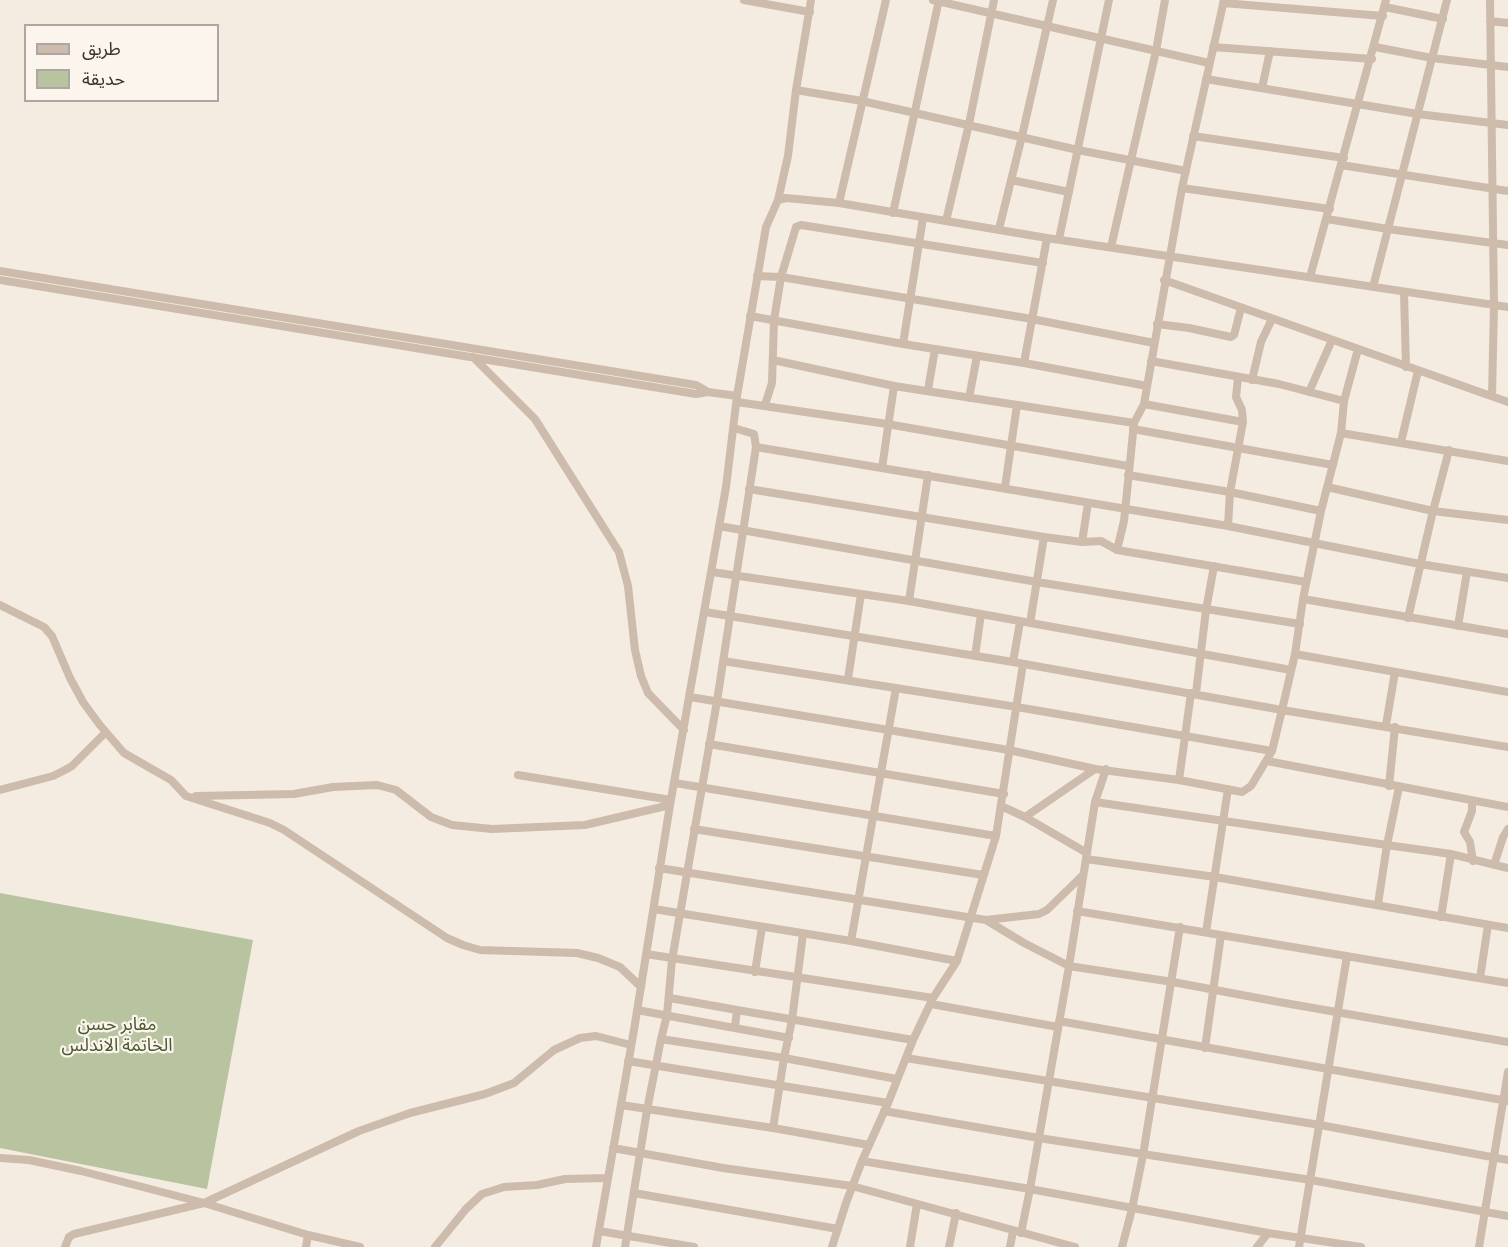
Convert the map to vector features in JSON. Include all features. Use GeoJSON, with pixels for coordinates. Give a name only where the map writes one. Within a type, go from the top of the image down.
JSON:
{"type":"FeatureCollection","features":[{"type":"Feature","properties":{"kind":"street"},"geometry":{"type":"LineString","coordinates":[[744,0],[810,12]]}},
{"type":"Feature","properties":{"kind":"street"},"geometry":{"type":"LineString","coordinates":[[596,1247],[670,803],[712,572],[750,316],[766,227],[778,200],[788,156],[811,0]]}},
{"type":"Feature","properties":{"kind":"street"},"geometry":{"type":"LineString","coordinates":[[839,203],[886,0]]}},
{"type":"Feature","properties":{"kind":"street"},"geometry":{"type":"LineString","coordinates":[[893,213],[937,0],[1209,63]]}},
{"type":"Feature","properties":{"kind":"street"},"geometry":{"type":"LineString","coordinates":[[946,221],[969,124],[994,0]]}},
{"type":"Feature","properties":{"kind":"street"},"geometry":{"type":"LineString","coordinates":[[999,230],[1053,0]]}},
{"type":"Feature","properties":{"kind":"street"},"geometry":{"type":"LineString","coordinates":[[1059,239],[1109,0]]}},
{"type":"Feature","properties":{"kind":"street"},"geometry":{"type":"LineString","coordinates":[[1111,247],[1156,51],[1165,0]]}},
{"type":"Feature","properties":{"kind":"street"},"geometry":{"type":"LineString","coordinates":[[1373,287],[1447,0]]}},
{"type":"Feature","properties":{"kind":"street"},"geometry":{"type":"LineString","coordinates":[[1490,0],[1494,244],[1492,396]]}},
{"type":"Feature","properties":{"kind":"street"},"geometry":{"type":"LineString","coordinates":[[1118,550],[1134,426],[1144,404],[1182,188],[1223,2],[1384,8],[1443,19]]}},
{"type":"Feature","properties":{"kind":"street"},"geometry":{"type":"LineString","coordinates":[[1311,277],[1384,8]]}},
{"type":"Feature","properties":{"kind":"street"},"geometry":{"type":"LineString","coordinates":[[1490,21],[1508,23]]}},
{"type":"Feature","properties":{"kind":"street"},"geometry":{"type":"LineString","coordinates":[[1214,47],[1372,59]]}},
{"type":"Feature","properties":{"kind":"street"},"geometry":{"type":"LineString","coordinates":[[1375,47],[1432,58],[1508,67]]}},
{"type":"Feature","properties":{"kind":"street"},"geometry":{"type":"LineString","coordinates":[[1262,88],[1270,51]]}},
{"type":"Feature","properties":{"kind":"street"},"geometry":{"type":"LineString","coordinates":[[1206,79],[1418,114],[1508,125]]}},
{"type":"Feature","properties":{"kind":"street"},"geometry":{"type":"LineString","coordinates":[[796,90],[862,101],[1077,150],[1186,171]]}},
{"type":"Feature","properties":{"kind":"street"},"geometry":{"type":"LineString","coordinates":[[1193,136],[1342,161],[1402,175],[1508,191]]}},
{"type":"Feature","properties":{"kind":"street"},"geometry":{"type":"LineString","coordinates":[[1011,180],[1069,192]]}},
{"type":"Feature","properties":{"kind":"street"},"geometry":{"type":"LineString","coordinates":[[1182,188],[1330,209]]}},
{"type":"Feature","properties":{"kind":"street"},"geometry":{"type":"LineString","coordinates":[[778,200],[794,198],[839,203],[1047,238],[1508,307]]}},
{"type":"Feature","properties":{"kind":"street"},"geometry":{"type":"LineString","coordinates":[[903,344],[923,218]]}},
{"type":"Feature","properties":{"kind":"street"},"geometry":{"type":"LineString","coordinates":[[1328,219],[1508,245]]}},
{"type":"Feature","properties":{"kind":"street"},"geometry":{"type":"LineString","coordinates":[[765,405],[772,383],[774,320],[782,277],[796,227],[801,225],[1042,263]]}},
{"type":"Feature","properties":{"kind":"street"},"geometry":{"type":"LineString","coordinates":[[1024,363],[1047,238]]}},
{"type":"Feature","properties":{"kind":"street"},"geometry":{"type":"LineString","coordinates":[[0,271],[696,385],[708,392],[765,405],[1010,445],[1321,511]]}},
{"type":"Feature","properties":{"kind":"street"},"geometry":{"type":"LineString","coordinates":[[757,276],[782,277],[1032,319],[1154,343]]}},
{"type":"Feature","properties":{"kind":"street"},"geometry":{"type":"LineString","coordinates":[[0,280],[696,394],[708,392]]}},
{"type":"Feature","properties":{"kind":"street"},"geometry":{"type":"LineString","coordinates":[[1164,280],[1508,402]]}},
{"type":"Feature","properties":{"kind":"street"},"geometry":{"type":"LineString","coordinates":[[1404,292],[1406,367]]}},
{"type":"Feature","properties":{"kind":"street"},"geometry":{"type":"LineString","coordinates":[[1157,324],[1231,337],[1234,335],[1241,308]]}},
{"type":"Feature","properties":{"kind":"street"},"geometry":{"type":"LineString","coordinates":[[750,316],[1147,386]]}},
{"type":"Feature","properties":{"kind":"street"},"geometry":{"type":"LineString","coordinates":[[1252,380],[1261,342],[1272,319]]}},
{"type":"Feature","properties":{"kind":"street"},"geometry":{"type":"LineString","coordinates":[[1309,392],[1332,340]]}},
{"type":"Feature","properties":{"kind":"street"},"geometry":{"type":"LineString","coordinates":[[928,390],[935,349]]}},
{"type":"Feature","properties":{"kind":"street"},"geometry":{"type":"LineString","coordinates":[[690,697],[1010,750],[1095,769],[1245,790],[1272,751],[1295,654],[1314,542],[1341,433],[1344,401],[1358,350]]}},
{"type":"Feature","properties":{"kind":"street"},"geometry":{"type":"LineString","coordinates":[[969,398],[977,356]]}},
{"type":"Feature","properties":{"kind":"street"},"geometry":{"type":"LineString","coordinates":[[473,357],[535,419],[619,552],[628,586],[635,650],[641,676],[648,693],[684,730]]}},
{"type":"Feature","properties":{"kind":"street"},"geometry":{"type":"LineString","coordinates":[[773,360],[894,386],[1134,426],[1333,465]]}},
{"type":"Feature","properties":{"kind":"street"},"geometry":{"type":"LineString","coordinates":[[1151,361],[1252,380],[1344,401]]}},
{"type":"Feature","properties":{"kind":"street"},"geometry":{"type":"LineString","coordinates":[[1401,442],[1409,400],[1418,371]]}},
{"type":"Feature","properties":{"kind":"street"},"geometry":{"type":"LineString","coordinates":[[1228,526],[1230,492],[1243,422],[1242,410],[1236,397],[1238,378]]}},
{"type":"Feature","properties":{"kind":"street"},"geometry":{"type":"LineString","coordinates":[[882,468],[894,386]]}},
{"type":"Feature","properties":{"kind":"street"},"geometry":{"type":"LineString","coordinates":[[1144,404],[1243,422]]}},
{"type":"Feature","properties":{"kind":"street"},"geometry":{"type":"LineString","coordinates":[[1005,487],[1017,405]]}},
{"type":"Feature","properties":{"kind":"street"},"geometry":{"type":"LineString","coordinates":[[625,1247],[647,1110],[670,998],[672,960],[717,701],[756,447],[754,434],[734,428]]}},
{"type":"Feature","properties":{"kind":"street"},"geometry":{"type":"LineString","coordinates":[[1341,433],[1508,461]]}},
{"type":"Feature","properties":{"kind":"street"},"geometry":{"type":"LineString","coordinates":[[756,447],[1005,487],[1228,526],[1420,564],[1508,578]]}},
{"type":"Feature","properties":{"kind":"street"},"geometry":{"type":"LineString","coordinates":[[1408,618],[1449,450]]}},
{"type":"Feature","properties":{"kind":"street"},"geometry":{"type":"LineString","coordinates":[[909,601],[928,476]]}},
{"type":"Feature","properties":{"kind":"street"},"geometry":{"type":"LineString","coordinates":[[1327,487],[1433,510],[1508,520]]}},
{"type":"Feature","properties":{"kind":"street"},"geometry":{"type":"LineString","coordinates":[[748,489],[1044,537],[1082,542],[1101,541],[1118,550],[1306,582]]}},
{"type":"Feature","properties":{"kind":"street"},"geometry":{"type":"LineString","coordinates":[[1082,542],[1088,503]]}},
{"type":"Feature","properties":{"kind":"street"},"geometry":{"type":"LineString","coordinates":[[719,526],[1037,582],[1300,624]]}},
{"type":"Feature","properties":{"kind":"street"},"geometry":{"type":"LineString","coordinates":[[1030,623],[1044,537]]}},
{"type":"Feature","properties":{"kind":"street"},"geometry":{"type":"LineString","coordinates":[[1179,780],[1193,693],[1202,654],[1206,610],[1214,566]]}},
{"type":"Feature","properties":{"kind":"street"},"geometry":{"type":"LineString","coordinates":[[712,572],[909,601],[1291,670]]}},
{"type":"Feature","properties":{"kind":"street"},"geometry":{"type":"LineString","coordinates":[[1458,626],[1467,572]]}},
{"type":"Feature","properties":{"kind":"street"},"geometry":{"type":"LineString","coordinates":[[848,679],[861,594]]}},
{"type":"Feature","properties":{"kind":"street"},"geometry":{"type":"LineString","coordinates":[[1303,599],[1508,634]]}},
{"type":"Feature","properties":{"kind":"street"},"geometry":{"type":"LineString","coordinates":[[0,605],[44,627],[52,636],[82,702],[106,732],[124,753],[171,780],[186,796],[270,823],[284,830],[447,938],[463,945],[480,950],[577,953],[620,967],[641,987]]}},
{"type":"Feature","properties":{"kind":"street"},"geometry":{"type":"LineString","coordinates":[[705,612],[1508,747]]}},
{"type":"Feature","properties":{"kind":"street"},"geometry":{"type":"LineString","coordinates":[[975,657],[981,614]]}},
{"type":"Feature","properties":{"kind":"street"},"geometry":{"type":"LineString","coordinates":[[1013,662],[1020,622]]}},
{"type":"Feature","properties":{"kind":"street"},"geometry":{"type":"LineString","coordinates":[[1295,654],[1508,692]]}},
{"type":"Feature","properties":{"kind":"street"},"geometry":{"type":"LineString","coordinates":[[723,660],[1272,751]]}},
{"type":"Feature","properties":{"kind":"street"},"geometry":{"type":"LineString","coordinates":[[832,1247],[852,1186],[913,1040],[932,1001],[957,961],[996,836],[1023,664]]}},
{"type":"Feature","properties":{"kind":"street"},"geometry":{"type":"LineString","coordinates":[[1378,904],[1394,787],[1391,726],[1395,672]]}},
{"type":"Feature","properties":{"kind":"street"},"geometry":{"type":"LineString","coordinates":[[851,941],[896,688]]}},
{"type":"Feature","properties":{"kind":"street"},"geometry":{"type":"LineString","coordinates":[[0,790],[53,776],[65,770],[72,766],[106,732]]}},
{"type":"Feature","properties":{"kind":"street"},"geometry":{"type":"LineString","coordinates":[[709,744],[1004,794]]}},
{"type":"Feature","properties":{"kind":"street"},"geometry":{"type":"LineString","coordinates":[[1267,761],[1508,807]]}},
{"type":"Feature","properties":{"kind":"street"},"geometry":{"type":"LineString","coordinates":[[1025,817],[1095,769]]}},
{"type":"Feature","properties":{"kind":"street"},"geometry":{"type":"LineString","coordinates":[[1010,1247],[1030,1189],[1095,802],[1106,769]]}},
{"type":"Feature","properties":{"kind":"street"},"geometry":{"type":"LineString","coordinates":[[518,775],[670,803]]}},
{"type":"Feature","properties":{"kind":"street"},"geometry":{"type":"LineString","coordinates":[[675,783],[996,836]]}},
{"type":"Feature","properties":{"kind":"street"},"geometry":{"type":"LineString","coordinates":[[186,796],[294,794],[333,787],[377,786],[396,790],[431,817],[452,825],[492,829],[585,825],[670,803]]}},
{"type":"Feature","properties":{"kind":"street"},"geometry":{"type":"LineString","coordinates":[[1206,932],[1228,789]]}},
{"type":"Feature","properties":{"kind":"street"},"geometry":{"type":"LineString","coordinates":[[1472,801],[1472,811],[1464,832],[1470,842],[1473,861]]}},
{"type":"Feature","properties":{"kind":"street"},"geometry":{"type":"LineString","coordinates":[[1095,802],[1451,854],[1508,868]]}},
{"type":"Feature","properties":{"kind":"street"},"geometry":{"type":"LineString","coordinates":[[1001,806],[1025,817],[1086,856],[1508,928]]}},
{"type":"Feature","properties":{"kind":"street"},"geometry":{"type":"LineString","coordinates":[[694,829],[982,875]]}},
{"type":"Feature","properties":{"kind":"street"},"geometry":{"type":"LineString","coordinates":[[1494,865],[1508,829]]}},
{"type":"Feature","properties":{"kind":"street"},"geometry":{"type":"LineString","coordinates":[[1441,917],[1451,854]]}},
{"type":"Feature","properties":{"kind":"street"},"geometry":{"type":"LineString","coordinates":[[660,868],[986,920],[1039,914],[1047,910],[1083,875]]}},
{"type":"Feature","properties":{"kind":"street"},"geometry":{"type":"LineString","coordinates":[[654,909],[957,961]]}},
{"type":"Feature","properties":{"kind":"street"},"geometry":{"type":"LineString","coordinates":[[1077,911],[1508,983]]}},
{"type":"Feature","properties":{"kind":"street"},"geometry":{"type":"LineString","coordinates":[[986,920],[1069,966],[1173,982],[1508,1042]]}},
{"type":"Feature","properties":{"kind":"street"},"geometry":{"type":"LineString","coordinates":[[1480,978],[1488,925]]}},
{"type":"Feature","properties":{"kind":"street"},"geometry":{"type":"LineString","coordinates":[[755,972],[762,927]]}},
{"type":"Feature","properties":{"kind":"street"},"geometry":{"type":"LineString","coordinates":[[1122,1247],[1143,1155],[1173,982],[1180,927]]}},
{"type":"Feature","properties":{"kind":"street"},"geometry":{"type":"LineString","coordinates":[[773,1128],[792,1020],[803,934]]}},
{"type":"Feature","properties":{"kind":"street"},"geometry":{"type":"LineString","coordinates":[[1205,1048],[1221,935]]}},
{"type":"Feature","properties":{"kind":"street"},"geometry":{"type":"LineString","coordinates":[[646,954],[672,960],[798,976],[1058,1024],[1163,1040],[1506,1101]]}},
{"type":"Feature","properties":{"kind":"street"},"geometry":{"type":"LineString","coordinates":[[1299,1247],[1347,956]]}},
{"type":"Feature","properties":{"kind":"street"},"geometry":{"type":"LineString","coordinates":[[670,998],[913,1040]]}},
{"type":"Feature","properties":{"kind":"street"},"geometry":{"type":"LineString","coordinates":[[637,1010],[789,1038]]}},
{"type":"Feature","properties":{"kind":"street"},"geometry":{"type":"LineString","coordinates":[[735,1027],[737,1010]]}},
{"type":"Feature","properties":{"kind":"street"},"geometry":{"type":"LineString","coordinates":[[65,1247],[69,1237],[74,1234],[204,1203],[359,1131],[410,1113],[485,1094],[514,1083],[554,1050],[580,1038],[596,1036],[631,1045]]}},
{"type":"Feature","properties":{"kind":"street"},"geometry":{"type":"LineString","coordinates":[[661,1039],[784,1058],[897,1079]]}},
{"type":"Feature","properties":{"kind":"street"},"geometry":{"type":"LineString","coordinates":[[906,1059],[1320,1125],[1508,1160]]}},
{"type":"Feature","properties":{"kind":"street"},"geometry":{"type":"LineString","coordinates":[[628,1061],[886,1107],[1039,1138],[1311,1180],[1508,1216]]}},
{"type":"Feature","properties":{"kind":"street"},"geometry":{"type":"LineString","coordinates":[[1479,1247],[1506,1101],[1508,1072]]}},
{"type":"Feature","properties":{"kind":"street"},"geometry":{"type":"LineString","coordinates":[[621,1105],[869,1145]]}},
{"type":"Feature","properties":{"kind":"street"},"geometry":{"type":"LineString","coordinates":[[613,1148],[852,1186],[956,1213],[1017,1232],[1040,1243],[1076,1247]]}},
{"type":"Feature","properties":{"kind":"street"},"geometry":{"type":"LineString","coordinates":[[0,1158],[29,1160],[81,1171],[204,1203],[308,1235],[360,1247]]}},
{"type":"Feature","properties":{"kind":"street"},"geometry":{"type":"LineString","coordinates":[[862,1161],[1268,1233],[1361,1247]]}},
{"type":"Feature","properties":{"kind":"street"},"geometry":{"type":"LineString","coordinates":[[425,1247],[436,1247],[466,1209],[482,1194],[504,1187],[537,1185],[565,1179],[607,1178]]}},
{"type":"Feature","properties":{"kind":"street"},"geometry":{"type":"LineString","coordinates":[[634,1193],[838,1229]]}},
{"type":"Feature","properties":{"kind":"street"},"geometry":{"type":"LineString","coordinates":[[910,1247],[916,1204]]}},
{"type":"Feature","properties":{"kind":"street"},"geometry":{"type":"LineString","coordinates":[[949,1247],[956,1213]]}},
{"type":"Feature","properties":{"kind":"street"},"geometry":{"type":"LineString","coordinates":[[599,1231],[694,1247]]}},
{"type":"Feature","properties":{"kind":"street"},"geometry":{"type":"LineString","coordinates":[[1257,1247],[1268,1233]]}},
{"type":"Feature","properties":{"kind":"street"},"geometry":{"type":"LineString","coordinates":[[306,1247],[308,1235]]}},
{"type":"Feature","properties":{"kind":"green space","name":"مقابر حسن الخاتمة الاندلس"},"geometry":{"type":"Polygon","coordinates":[[[0,893],[253,940],[207,1189],[0,1148],[0,893]]]}}]}
